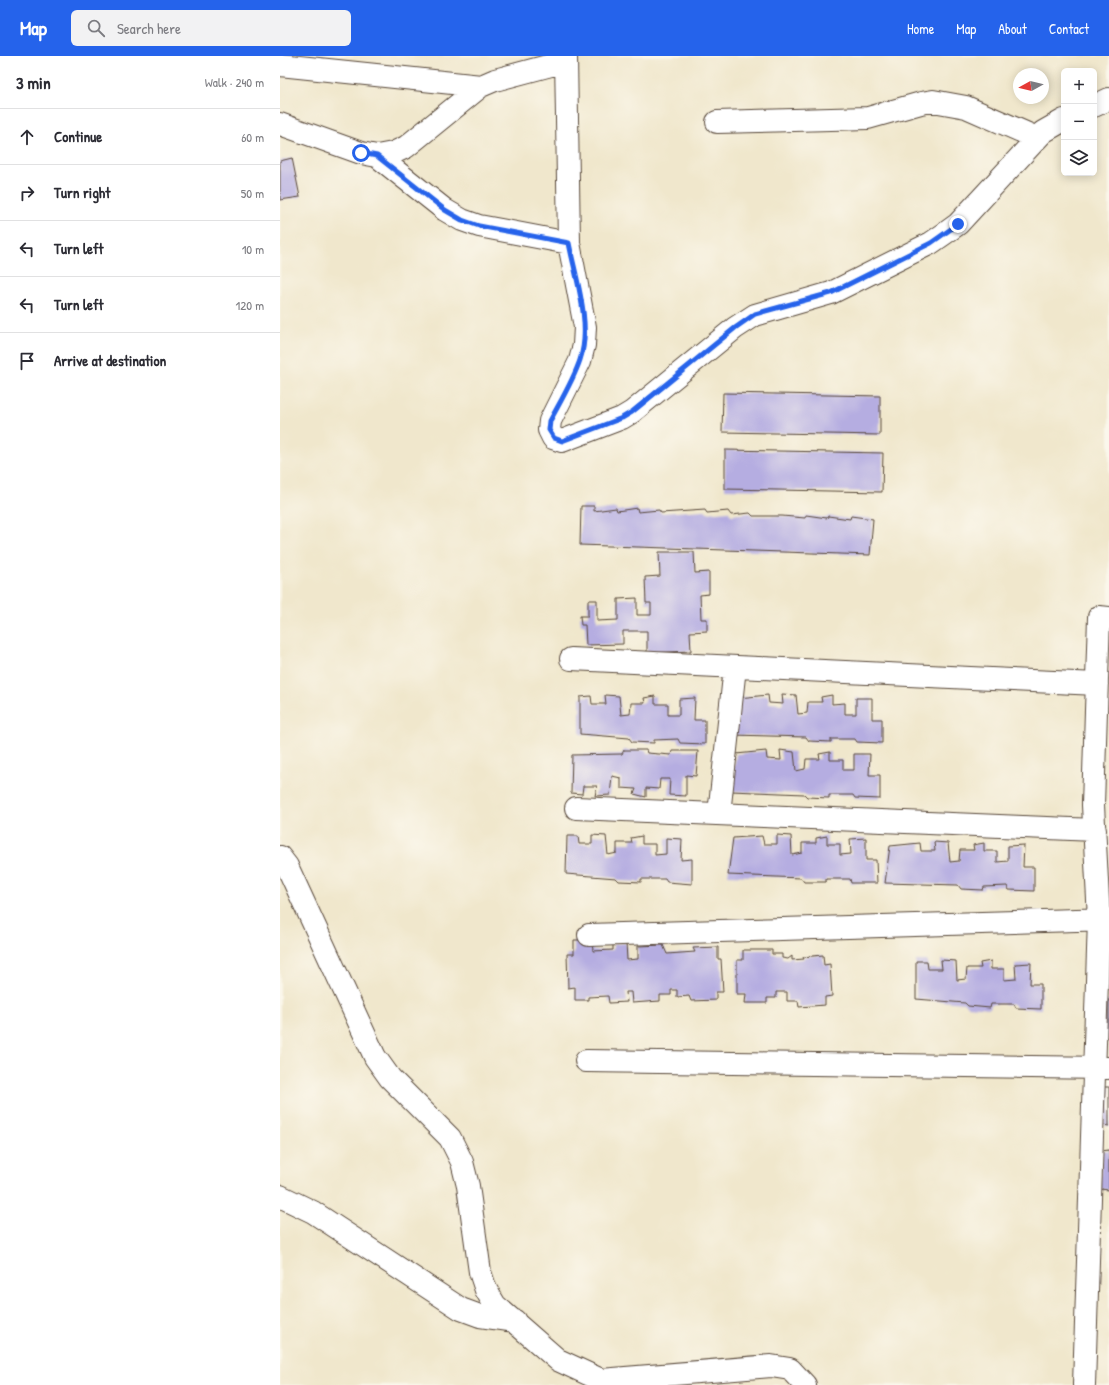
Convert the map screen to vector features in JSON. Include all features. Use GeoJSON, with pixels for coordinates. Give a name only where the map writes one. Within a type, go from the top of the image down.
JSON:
{"type":"FeatureCollection","features":[{"type":"Feature","properties":{"kind":"street"},"geometry":{"type":"LineString","coordinates":[[280,124],[361,153],[377,156],[393,153],[406,147],[481,86],[495,80],[566,58],[569,243],[585,327],[584,345],[580,361],[550,421],[549,430],[554,438],[562,441],[622,418],[632,412],[735,328],[755,314],[831,293],[931,243],[958,224],[1037,138],[1054,124],[1061,121]]}},
{"type":"Feature","properties":{"kind":"street"},"geometry":{"type":"LineString","coordinates":[[280,65],[481,86]]}},
{"type":"Feature","properties":{"kind":"street"},"geometry":{"type":"LineString","coordinates":[[1097,105],[1109,99]]}},
{"type":"Feature","properties":{"kind":"street"},"geometry":{"type":"LineString","coordinates":[[717,122],[868,118],[933,101],[966,107],[1037,138]]}},
{"type":"Feature","properties":{"kind":"street"},"geometry":{"type":"LineString","coordinates":[[377,156],[445,210],[462,220],[479,226],[569,243]]}},
{"type":"Feature","properties":{"kind":"street"},"geometry":{"type":"LineString","coordinates":[[1084,1385],[1100,1208],[1104,919],[1094,830],[1093,805],[1099,617],[1109,618]]}},
{"type":"Feature","properties":{"kind":"street"},"geometry":{"type":"LineString","coordinates":[[571,659],[1097,684]]}},
{"type":"Feature","properties":{"kind":"street"},"geometry":{"type":"LineString","coordinates":[[719,814],[735,667]]}},
{"type":"Feature","properties":{"kind":"street"},"geometry":{"type":"LineString","coordinates":[[576,808],[1094,830]]}},
{"type":"Feature","properties":{"kind":"street"},"geometry":{"type":"LineString","coordinates":[[280,857],[287,866],[375,1057],[390,1078],[450,1138],[462,1162],[468,1186],[480,1272],[486,1290],[495,1305],[558,1360],[601,1380],[771,1366],[790,1369],[805,1385]]}},
{"type":"Feature","properties":{"kind":"street"},"geometry":{"type":"LineString","coordinates":[[589,935],[1104,919]]}},
{"type":"Feature","properties":{"kind":"street"},"geometry":{"type":"LineString","coordinates":[[586,1061],[1102,1068]]}},
{"type":"Feature","properties":{"kind":"street"},"geometry":{"type":"LineString","coordinates":[[280,1196],[313,1212],[461,1309],[480,1316],[514,1321]]}},
{"type":"Feature","properties":{"kind":"building"},"geometry":{"type":"Polygon","coordinates":[[[292,158],[300,197],[280,200],[280,161],[292,158]]]}},
{"type":"Feature","properties":{"kind":"building"},"geometry":{"type":"Polygon","coordinates":[[[723,393],[880,396],[880,435],[722,432],[723,393]]]}},
{"type":"Feature","properties":{"kind":"building"},"geometry":{"type":"Polygon","coordinates":[[[725,450],[883,453],[882,492],[725,489],[725,450]]]}},
{"type":"Feature","properties":{"kind":"building"},"geometry":{"type":"Polygon","coordinates":[[[581,506],[594,506],[594,511],[616,508],[617,511],[637,508],[638,512],[659,510],[661,513],[705,510],[707,513],[728,511],[731,515],[750,513],[753,516],[805,518],[806,515],[850,519],[851,516],[873,519],[870,555],[580,545],[581,506]]]}},
{"type":"Feature","properties":{"kind":"building"},"geometry":{"type":"Polygon","coordinates":[[[659,552],[694,552],[695,573],[709,572],[709,594],[700,595],[701,619],[707,619],[707,631],[690,632],[691,651],[647,653],[647,631],[623,631],[623,644],[586,645],[585,625],[581,625],[580,616],[588,616],[588,600],[597,600],[597,621],[618,620],[618,599],[637,598],[637,615],[651,615],[651,603],[646,603],[645,577],[660,576],[659,552]]]}},
{"type":"Feature","properties":{"kind":"building"},"geometry":{"type":"Polygon","coordinates":[[[782,694],[796,695],[798,714],[807,713],[808,702],[822,702],[821,697],[832,695],[832,704],[845,703],[845,714],[856,714],[856,698],[872,698],[872,719],[882,719],[882,743],[857,742],[855,739],[831,739],[831,742],[809,741],[806,737],[733,735],[738,698],[768,695],[769,703],[783,704],[782,694]]]}},
{"type":"Feature","properties":{"kind":"building"},"geometry":{"type":"Polygon","coordinates":[[[605,695],[619,696],[621,715],[630,714],[631,703],[645,703],[644,698],[655,696],[655,704],[668,704],[668,715],[679,715],[679,699],[695,698],[694,720],[705,720],[705,744],[680,743],[678,739],[654,740],[654,743],[632,742],[629,738],[580,734],[580,697],[591,696],[592,704],[606,704],[605,695]]]}},
{"type":"Feature","properties":{"kind":"building"},"geometry":{"type":"Polygon","coordinates":[[[624,750],[646,750],[647,753],[671,755],[672,751],[698,751],[696,776],[686,775],[686,796],[669,795],[670,779],[660,779],[659,789],[646,788],[646,797],[634,794],[636,789],[621,788],[621,778],[612,776],[610,795],[595,796],[597,786],[583,786],[582,794],[571,793],[572,755],[622,754],[624,750]]]}},
{"type":"Feature","properties":{"kind":"building"},"geometry":{"type":"Polygon","coordinates":[[[780,750],[794,752],[796,771],[805,769],[806,759],[820,759],[819,754],[830,752],[830,760],[843,760],[843,770],[854,770],[854,754],[870,754],[869,775],[880,775],[880,799],[855,798],[853,795],[829,795],[829,798],[807,797],[804,794],[731,791],[736,754],[766,751],[767,759],[781,760],[780,750]]]}},
{"type":"Feature","properties":{"kind":"building"},"geometry":{"type":"Polygon","coordinates":[[[592,835],[606,836],[608,855],[617,853],[617,843],[632,843],[631,838],[642,836],[642,844],[655,844],[655,855],[666,854],[666,838],[682,839],[681,860],[692,859],[692,884],[667,882],[665,879],[641,879],[641,882],[619,881],[616,878],[566,874],[567,836],[578,836],[579,844],[592,844],[592,835]]]}},
{"type":"Feature","properties":{"kind":"building"},"geometry":{"type":"Polygon","coordinates":[[[777,835],[791,836],[792,855],[802,853],[802,843],[816,843],[816,838],[827,836],[827,844],[840,844],[840,855],[851,854],[850,839],[866,838],[866,860],[876,860],[877,883],[851,883],[850,879],[826,879],[826,882],[804,882],[801,878],[728,875],[733,838],[762,836],[764,844],[777,844],[777,835]]]}},
{"type":"Feature","properties":{"kind":"building"},"geometry":{"type":"Polygon","coordinates":[[[934,842],[948,843],[950,862],[959,861],[960,850],[974,850],[973,845],[984,843],[984,851],[997,851],[997,862],[1008,861],[1008,846],[1024,845],[1023,867],[1034,867],[1034,891],[1009,890],[1007,886],[984,887],[983,890],[961,889],[958,885],[885,883],[890,846],[920,843],[921,851],[935,851],[934,842]]]}},
{"type":"Feature","properties":{"kind":"building"},"geometry":{"type":"Polygon","coordinates":[[[574,940],[592,940],[593,951],[613,950],[613,944],[626,943],[627,960],[638,959],[638,946],[663,945],[667,954],[695,952],[693,948],[718,947],[718,959],[721,959],[723,992],[716,992],[716,1000],[691,1001],[689,996],[677,997],[677,990],[671,990],[671,995],[660,995],[660,1001],[632,1003],[631,992],[626,992],[627,1002],[609,1003],[608,996],[588,997],[588,1000],[575,1000],[575,987],[568,988],[567,954],[574,954],[574,940]]]}},
{"type":"Feature","properties":{"kind":"building"},"geometry":{"type":"Polygon","coordinates":[[[743,950],[772,950],[772,954],[782,954],[782,958],[788,959],[792,956],[792,960],[804,959],[803,957],[823,955],[824,965],[830,964],[832,996],[825,997],[825,1005],[799,1007],[798,1001],[787,1001],[787,992],[776,992],[776,998],[767,998],[767,1003],[745,1003],[746,994],[737,994],[737,960],[743,960],[743,950]]]}},
{"type":"Feature","properties":{"kind":"building"},"geometry":{"type":"Polygon","coordinates":[[[941,960],[956,961],[957,980],[966,979],[967,968],[981,968],[980,963],[991,961],[991,969],[1004,969],[1004,980],[1016,979],[1015,964],[1031,963],[1030,984],[1041,984],[1041,1009],[1016,1008],[1014,1004],[991,1004],[990,1008],[968,1006],[965,1003],[916,999],[916,961],[927,961],[928,969],[942,969],[941,960]]]}},
{"type":"Feature","properties":{"kind":"building"},"geometry":{"type":"Polygon","coordinates":[[[1101,1000],[1109,1000],[1109,1038],[1104,1037],[1101,1000]]]}},
{"type":"Feature","properties":{"kind":"building"},"geometry":{"type":"Polygon","coordinates":[[[1104,1087],[1109,1087],[1109,1126],[1103,1125],[1104,1087]]]}},
{"type":"Feature","properties":{"kind":"building"},"geometry":{"type":"Polygon","coordinates":[[[1109,1150],[1109,1190],[1100,1189],[1101,1151],[1109,1150]]]}},
{"type":"Feature","properties":{"kind":"route"},"geometry":{"type":"LineString","coordinates":[[361,153],[377,156],[445,210],[462,220],[479,226],[569,243],[585,327],[584,345],[580,361],[550,421],[549,430],[554,438],[562,441],[622,418],[632,412],[735,328],[755,314],[804,299],[831,293],[931,243],[958,224]]}}]}
